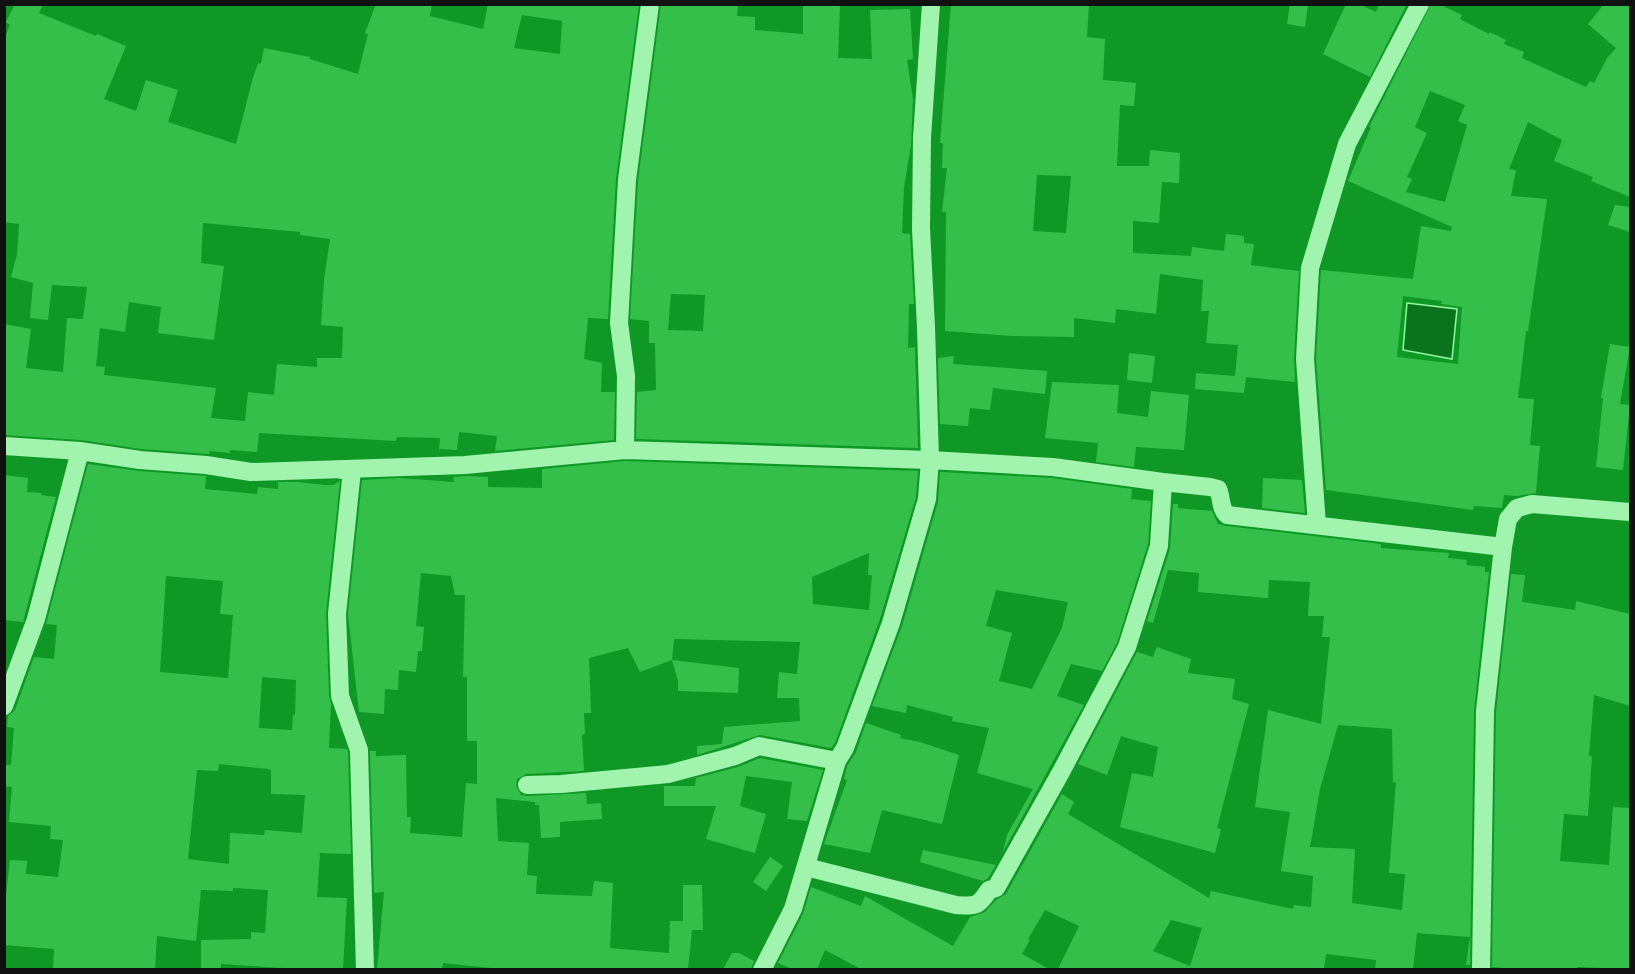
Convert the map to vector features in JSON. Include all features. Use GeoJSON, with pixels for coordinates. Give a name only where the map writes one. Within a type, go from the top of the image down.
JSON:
{"type":"FeatureCollection","features":[{"type":"Feature","properties":{"kind":"street"},"geometry":{"type":"LineString","coordinates":[[625,450],[626,376],[620,323],[627,180],[650,4]]}},
{"type":"Feature","properties":{"kind":"street"},"geometry":{"type":"LineString","coordinates":[[762,969],[793,909],[837,761],[845,748],[891,623],[927,499],[930,460],[921,230],[922,138],[931,4]]}},
{"type":"Feature","properties":{"kind":"street"},"geometry":{"type":"LineString","coordinates":[[1317,525],[1305,359],[1310,268],[1347,144],[1420,4]]}},
{"type":"Feature","properties":{"kind":"street"},"geometry":{"type":"LineString","coordinates":[[4,446],[80,451],[251,472],[465,465],[625,450],[930,460],[1053,467],[1218,489],[1223,511],[1227,515],[1503,547]]}},
{"type":"Feature","properties":{"kind":"street"},"geometry":{"type":"LineString","coordinates":[[4,706],[36,620],[80,451]]}},
{"type":"Feature","properties":{"kind":"street"},"geometry":{"type":"LineString","coordinates":[[330,471],[352,470],[337,614],[340,696],[359,750],[365,969]]}},
{"type":"Feature","properties":{"kind":"street"},"geometry":{"type":"LineString","coordinates":[[806,867],[956,905],[974,906],[981,903],[989,890],[996,888],[1128,647],[1159,546],[1163,482]]}},
{"type":"Feature","properties":{"kind":"street"},"geometry":{"type":"LineString","coordinates":[[1481,969],[1485,711],[1508,519],[1517,508],[1532,504],[1630,512]]}},
{"type":"Feature","properties":{"kind":"street"},"geometry":{"type":"LineString","coordinates":[[527,785],[668,774],[735,756],[759,746],[837,761]]}},
{"type":"Feature","properties":{"kind":"shaded area"},"geometry":{"type":"Polygon","coordinates":[[[1407,303],[1457,309],[1452,359],[1403,350],[1407,303]]]}},
{"type":"Feature","properties":{"kind":"building"},"geometry":{"type":"Polygon","coordinates":[[[15,4],[43,4],[39,13],[126,46],[104,99],[136,111],[146,80],[178,90],[168,122],[236,144],[252,81],[258,63],[261,64],[264,48],[310,57],[310,59],[358,74],[368,34],[365,33],[376,4],[432,4],[430,16],[483,29],[488,4],[639,4],[616,179],[608,319],[588,318],[584,359],[602,363],[601,392],[615,392],[614,440],[495,451],[497,436],[459,432],[457,450],[439,449],[440,438],[397,437],[396,441],[259,433],[257,452],[230,450],[230,453],[210,451],[209,454],[141,449],[81,440],[4,435],[4,324],[31,329],[26,368],[63,372],[67,318],[83,319],[87,287],[52,285],[48,320],[30,318],[33,283],[11,277],[17,254],[19,224],[4,222],[4,40],[10,25],[6,22],[15,4]],[[522,15],[514,48],[560,54],[562,21],[522,15]],[[203,223],[201,263],[224,266],[214,340],[158,333],[161,307],[129,302],[125,332],[100,328],[96,366],[105,367],[104,375],[216,388],[211,418],[245,421],[248,392],[274,395],[277,364],[317,367],[317,358],[342,358],[343,327],[321,325],[330,239],[300,235],[300,232],[203,223]]]}},
{"type":"Feature","properties":{"kind":"building"},"geometry":{"type":"Polygon","coordinates":[[[661,4],[738,4],[737,16],[755,17],[755,30],[803,34],[803,4],[840,4],[838,58],[872,59],[870,10],[910,9],[913,59],[907,60],[913,99],[902,233],[910,234],[914,304],[909,304],[908,348],[915,347],[918,448],[636,439],[637,392],[656,390],[655,343],[649,343],[649,321],[630,319],[638,181],[661,4]],[[671,294],[668,330],[703,331],[705,295],[671,294]]]}},
{"type":"Feature","properties":{"kind":"building"},"geometry":{"type":"Polygon","coordinates":[[[951,4],[1089,4],[1087,37],[1105,39],[1103,80],[1136,83],[1134,106],[1120,105],[1117,166],[1149,166],[1150,150],[1180,153],[1179,183],[1162,182],[1159,223],[1133,221],[1133,253],[1191,256],[1192,247],[1224,251],[1226,234],[1244,236],[1244,243],[1254,244],[1251,265],[1299,271],[1294,358],[1295,382],[1246,377],[1244,393],[1195,389],[1196,373],[1235,376],[1238,345],[1206,343],[1209,311],[1201,311],[1203,280],[1160,274],[1156,314],[1116,309],[1115,323],[1074,318],[1074,337],[1012,336],[945,331],[946,212],[942,212],[947,168],[942,168],[943,143],[940,143],[951,4]],[[1037,175],[1033,231],[1066,233],[1071,176],[1037,175]]]}},
{"type":"Feature","properties":{"kind":"building"},"geometry":{"type":"Polygon","coordinates":[[[1290,4],[1308,4],[1305,27],[1287,24],[1290,4]]]}},
{"type":"Feature","properties":{"kind":"building"},"geometry":{"type":"Polygon","coordinates":[[[1346,4],[1359,4],[1376,12],[1379,4],[1407,4],[1370,77],[1323,54],[1346,4]]]}},
{"type":"Feature","properties":{"kind":"building"},"geometry":{"type":"Polygon","coordinates":[[[1431,4],[1439,4],[1462,15],[1460,19],[1506,40],[1504,44],[1524,52],[1522,58],[1586,87],[1590,81],[1594,83],[1607,58],[1616,48],[1588,24],[1604,4],[1630,4],[1630,197],[1591,181],[1593,177],[1554,161],[1562,140],[1528,122],[1509,169],[1516,170],[1511,196],[1547,199],[1518,398],[1534,399],[1530,445],[1540,446],[1536,493],[1517,496],[1504,495],[1502,508],[1474,506],[1473,510],[1326,490],[1316,359],[1321,270],[1413,279],[1421,226],[1451,231],[1452,227],[1348,181],[1371,127],[1369,127],[1431,4]],[[1430,91],[1415,127],[1427,133],[1407,177],[1412,179],[1406,192],[1445,202],[1467,125],[1458,121],[1465,105],[1430,91]],[[1403,296],[1397,357],[1458,364],[1462,307],[1441,304],[1442,301],[1403,296]]]}},
{"type":"Feature","properties":{"kind":"building"},"geometry":{"type":"Polygon","coordinates":[[[1615,205],[1630,207],[1630,232],[1608,225],[1615,205]]]}},
{"type":"Feature","properties":{"kind":"building"},"geometry":{"type":"Polygon","coordinates":[[[1610,344],[1630,347],[1620,404],[1630,405],[1623,470],[1596,467],[1603,398],[1601,398],[1610,344]]]}},
{"type":"Feature","properties":{"kind":"building"},"geometry":{"type":"Polygon","coordinates":[[[1129,353],[1155,356],[1152,383],[1127,380],[1129,353]]]}},
{"type":"Feature","properties":{"kind":"building"},"geometry":{"type":"Polygon","coordinates":[[[954,356],[953,364],[1047,371],[1045,394],[993,388],[990,410],[970,408],[968,426],[940,424],[938,358],[954,356]]]}},
{"type":"Feature","properties":{"kind":"building"},"geometry":{"type":"Polygon","coordinates":[[[1052,382],[1119,385],[1117,413],[1148,417],[1151,391],[1189,395],[1184,450],[1136,447],[1134,467],[1096,462],[1098,443],[1045,438],[1052,382]]]}},
{"type":"Feature","properties":{"kind":"building"},"geometry":{"type":"Polygon","coordinates":[[[625,461],[918,471],[916,497],[880,619],[835,743],[831,748],[760,735],[697,755],[697,746],[722,744],[724,727],[800,721],[799,698],[777,698],[779,672],[797,674],[800,642],[674,639],[672,660],[640,672],[628,648],[589,658],[591,713],[584,713],[585,734],[582,735],[584,771],[526,774],[517,779],[516,786],[521,795],[586,793],[587,804],[601,803],[602,819],[560,822],[560,837],[541,838],[539,805],[535,805],[535,802],[496,798],[498,841],[529,843],[527,875],[537,876],[536,894],[592,896],[594,881],[613,883],[610,948],[669,953],[670,921],[683,921],[683,885],[702,885],[703,930],[692,930],[688,969],[500,969],[443,963],[442,969],[377,969],[384,892],[374,893],[370,751],[376,751],[376,756],[406,755],[407,817],[411,817],[410,833],[462,837],[466,783],[477,784],[477,741],[467,741],[467,677],[463,677],[465,595],[455,595],[451,576],[421,573],[416,626],[424,627],[422,651],[418,651],[416,672],[399,670],[398,690],[385,689],[384,714],[359,712],[348,614],[362,480],[399,478],[454,482],[453,477],[466,476],[488,477],[488,487],[542,488],[542,469],[625,461]],[[869,553],[812,577],[813,604],[869,610],[872,575],[868,575],[869,553]]]}},
{"type":"Feature","properties":{"kind":"building"},"geometry":{"type":"Polygon","coordinates":[[[88,464],[139,471],[206,476],[205,489],[257,494],[258,487],[278,489],[278,482],[333,485],[340,481],[326,613],[331,704],[329,748],[347,749],[348,752],[351,854],[320,853],[317,897],[347,898],[343,969],[283,969],[221,964],[221,969],[201,969],[201,940],[251,939],[251,932],[265,933],[268,890],[233,888],[233,891],[201,890],[196,941],[157,936],[155,969],[53,969],[54,949],[4,945],[4,914],[10,860],[27,861],[26,874],[58,877],[63,840],[50,839],[51,826],[9,822],[12,787],[4,786],[4,765],[11,765],[14,728],[7,727],[8,716],[15,710],[34,657],[54,659],[57,625],[46,624],[88,464]],[[166,576],[160,672],[228,678],[233,615],[220,614],[223,581],[166,576]],[[262,677],[259,728],[292,730],[296,680],[262,677]],[[219,764],[218,771],[197,770],[188,859],[229,864],[230,833],[264,835],[265,830],[302,833],[305,795],[271,794],[271,770],[268,769],[219,764]]]}},
{"type":"Feature","properties":{"kind":"building"},"geometry":{"type":"Polygon","coordinates":[[[940,472],[1052,478],[1132,489],[1131,499],[1151,501],[1148,544],[1117,643],[1102,671],[1071,664],[1057,696],[1084,705],[1003,852],[1007,835],[1033,789],[977,773],[989,728],[952,721],[953,717],[907,705],[906,713],[872,706],[902,626],[938,502],[940,472]],[[996,590],[986,626],[1012,633],[999,681],[1032,689],[1062,628],[1068,602],[996,590]]]}},
{"type":"Feature","properties":{"kind":"building"},"geometry":{"type":"Polygon","coordinates":[[[4,475],[28,478],[27,492],[56,497],[23,622],[4,620],[4,475]]]}},
{"type":"Feature","properties":{"kind":"building"},"geometry":{"type":"Polygon","coordinates":[[[1263,478],[1302,480],[1305,513],[1262,508],[1263,478]]]}},
{"type":"Feature","properties":{"kind":"building"},"geometry":{"type":"Polygon","coordinates":[[[1173,504],[1178,504],[1178,508],[1212,511],[1218,524],[1226,526],[1381,544],[1381,548],[1449,553],[1448,558],[1467,560],[1466,565],[1485,567],[1485,572],[1489,572],[1474,711],[1470,965],[1466,965],[1470,937],[1417,933],[1413,969],[1375,969],[1376,960],[1326,954],[1324,969],[1058,969],[1079,926],[1045,910],[1022,954],[1049,969],[861,969],[825,950],[817,969],[792,969],[778,963],[803,914],[811,887],[861,906],[865,896],[953,946],[970,917],[985,912],[996,900],[1006,894],[1062,794],[1074,802],[1068,814],[1209,898],[1211,891],[1293,909],[1294,905],[1311,907],[1313,876],[1281,871],[1290,812],[1255,807],[1268,710],[1321,724],[1330,637],[1322,637],[1324,616],[1308,616],[1310,582],[1269,580],[1268,598],[1198,592],[1199,573],[1168,570],[1153,623],[1147,621],[1170,549],[1173,504]],[[1338,725],[1320,789],[1310,847],[1355,849],[1352,903],[1402,910],[1405,874],[1389,873],[1396,782],[1393,783],[1392,729],[1338,725]],[[1171,920],[1153,951],[1190,966],[1202,928],[1171,920]]]}},
{"type":"Feature","properties":{"kind":"building"},"geometry":{"type":"Polygon","coordinates":[[[1511,574],[1525,575],[1522,602],[1575,610],[1576,601],[1630,614],[1630,706],[1594,695],[1589,756],[1592,756],[1588,816],[1564,814],[1560,861],[1609,865],[1613,807],[1630,808],[1630,969],[1492,967],[1496,712],[1511,574]]]}},
{"type":"Feature","properties":{"kind":"building"},"geometry":{"type":"Polygon","coordinates":[[[1157,647],[1191,659],[1188,673],[1235,679],[1232,699],[1249,704],[1217,828],[1221,829],[1215,853],[1120,827],[1132,773],[1153,777],[1158,747],[1121,736],[1107,775],[1078,764],[1137,652],[1153,657],[1157,647]]]}},
{"type":"Feature","properties":{"kind":"building"},"geometry":{"type":"Polygon","coordinates":[[[672,660],[739,668],[738,693],[678,691],[678,681],[672,660]]]}},
{"type":"Feature","properties":{"kind":"building"},"geometry":{"type":"Polygon","coordinates":[[[866,723],[901,735],[900,738],[959,755],[942,824],[882,810],[870,853],[824,844],[847,780],[844,779],[847,766],[856,752],[866,723]]]}},
{"type":"Feature","properties":{"kind":"building"},"geometry":{"type":"Polygon","coordinates":[[[760,758],[823,770],[807,821],[787,819],[792,782],[746,776],[740,806],[766,814],[755,853],[706,839],[716,806],[664,806],[664,786],[695,786],[696,778],[738,767],[760,758]]]}},
{"type":"Feature","properties":{"kind":"building"},"geometry":{"type":"Polygon","coordinates":[[[923,850],[996,865],[988,878],[983,881],[920,862],[923,850]]]}},
{"type":"Feature","properties":{"kind":"building"},"geometry":{"type":"Polygon","coordinates":[[[770,857],[783,866],[766,891],[753,882],[770,857]]]}},
{"type":"Feature","properties":{"kind":"building"},"geometry":{"type":"Polygon","coordinates":[[[732,953],[739,953],[754,961],[751,969],[723,969],[732,953]]]}}]}
